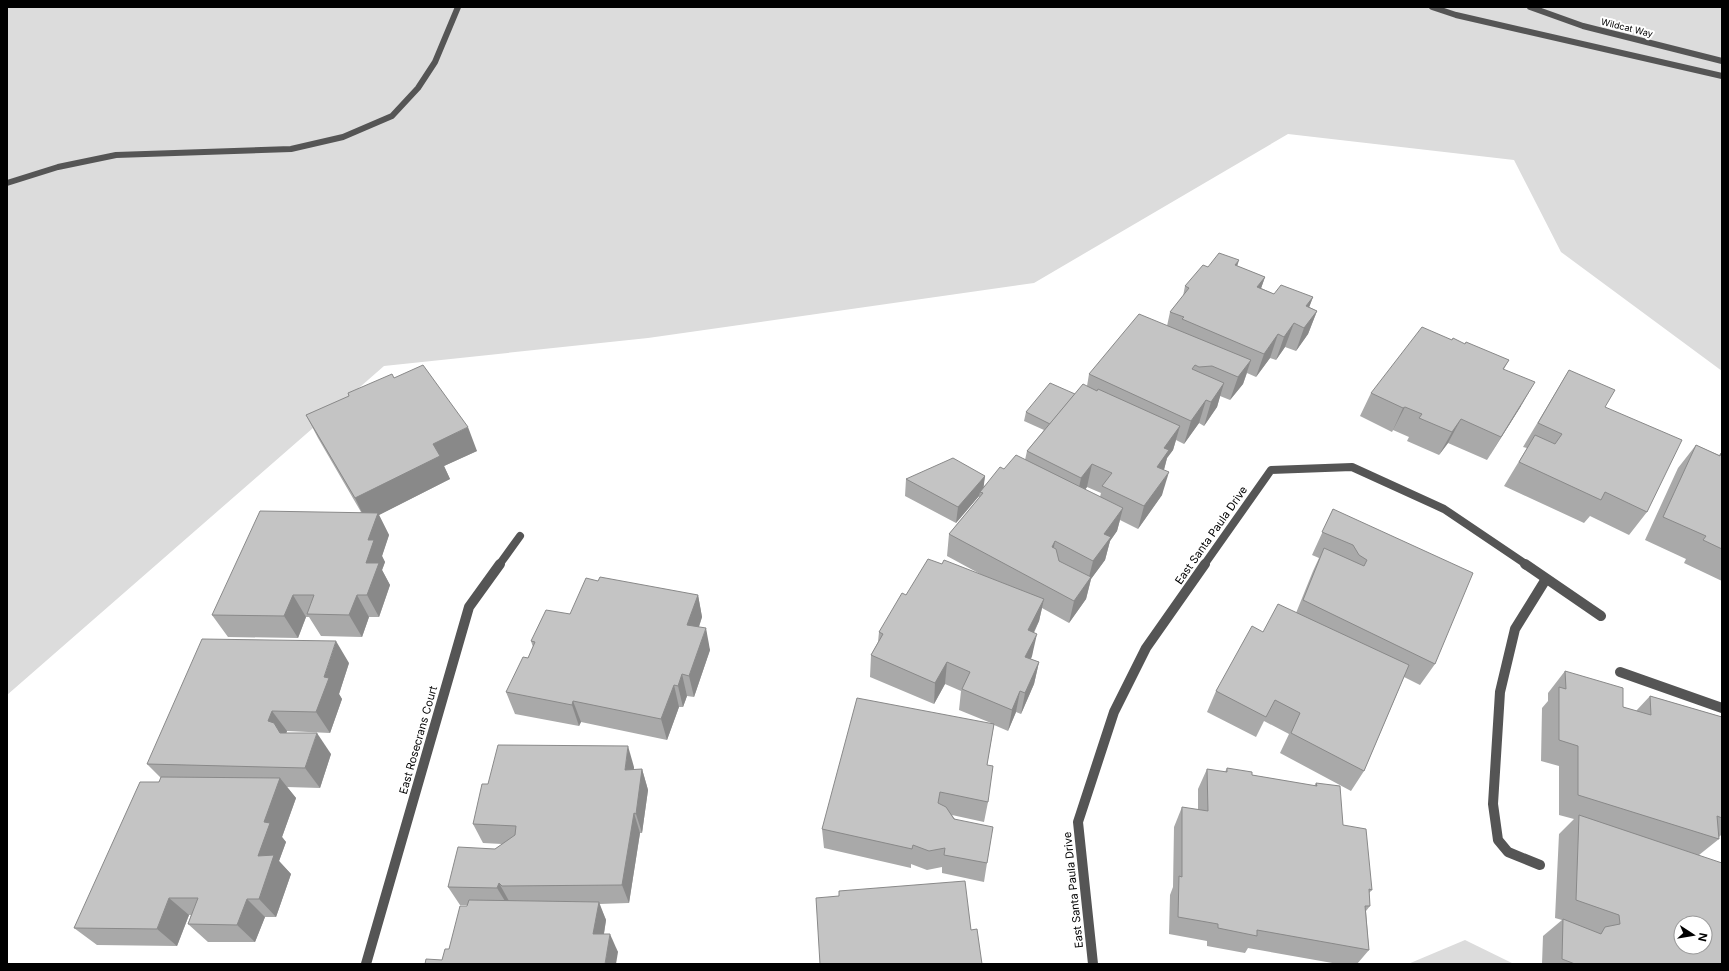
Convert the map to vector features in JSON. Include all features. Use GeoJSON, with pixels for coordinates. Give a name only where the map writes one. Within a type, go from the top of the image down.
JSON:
{"type":"FeatureCollection","features":[{"type":"Feature","properties":{"kind":"street"},"geometry":{"type":"LineString","coordinates":[[7,183],[58,167],[116,155],[291,149],[343,137],[392,116],[418,88],[435,62],[458,7]]}},
{"type":"Feature","properties":{"kind":"street"},"geometry":{"type":"LineString","coordinates":[[1432,7],[1456,15],[1722,76]]}},
{"type":"Feature","properties":{"kind":"street","name":"Wildcat Way"},"geometry":{"type":"LineString","coordinates":[[1530,7],[1583,26],[1722,61]]}},
{"type":"Feature","properties":{"kind":"street","name":"East Santa Paula Drive"},"geometry":{"type":"LineString","coordinates":[[1093,964],[1078,822],[1114,712],[1146,648],[1271,470],[1352,467],[1444,509],[1601,616]]}},
{"type":"Feature","properties":{"kind":"street","name":"East Rosecrans Court"},"geometry":{"type":"LineString","coordinates":[[366,964],[469,607],[520,536]]}},
{"type":"Feature","properties":{"kind":"street"},"geometry":{"type":"LineString","coordinates":[[1540,865],[1508,852],[1498,840],[1493,804],[1500,692],[1515,629],[1546,579]]}},
{"type":"Feature","properties":{"kind":"street"},"geometry":{"type":"LineString","coordinates":[[1620,672],[1722,708]]}},
{"type":"Feature","properties":{"kind":"shaded area"},"geometry":{"type":"Polygon","coordinates":[[[7,7],[1722,7],[1722,371],[1561,252],[1514,160],[1288,134],[1034,283],[648,338],[384,366],[7,695],[7,7]]]}},
{"type":"Feature","properties":{"kind":"shaded area"},"geometry":{"type":"Polygon","coordinates":[[[1465,940],[1514,964],[1408,964],[1465,940]]]}},
{"type":"Feature","properties":{"kind":"building"},"geometry":{"type":"Polygon","coordinates":[[[1219,253],[1239,260],[1235,265],[1265,277],[1257,287],[1274,294],[1281,285],[1313,297],[1306,306],[1317,311],[1304,328],[1294,323],[1284,337],[1278,334],[1264,354],[1182,319],[1184,317],[1170,312],[1189,288],[1185,286],[1203,265],[1208,267],[1219,253]]]}},
{"type":"Feature","properties":{"kind":"building"},"geometry":{"type":"Polygon","coordinates":[[[1139,314],[1251,360],[1238,377],[1212,366],[1199,367],[1195,365],[1192,369],[1224,383],[1211,402],[1206,400],[1191,421],[1089,374],[1139,314]]]}},
{"type":"Feature","properties":{"kind":"building"},"geometry":{"type":"Polygon","coordinates":[[[1422,327],[1452,340],[1453,338],[1465,344],[1466,342],[1509,360],[1503,369],[1535,382],[1501,437],[1461,419],[1452,432],[1419,418],[1422,414],[1405,407],[1403,408],[1371,393],[1422,327]]]}},
{"type":"Feature","properties":{"kind":"building"},"geometry":{"type":"Polygon","coordinates":[[[423,365],[468,427],[433,444],[440,456],[355,498],[306,415],[349,396],[348,393],[392,374],[394,378],[423,365]]]}},
{"type":"Feature","properties":{"kind":"building"},"geometry":{"type":"Polygon","coordinates":[[[1569,370],[1615,390],[1605,407],[1682,440],[1647,512],[1605,492],[1601,500],[1519,462],[1535,435],[1555,444],[1562,434],[1538,423],[1569,370]]]}},
{"type":"Feature","properties":{"kind":"building"},"geometry":{"type":"Polygon","coordinates":[[[1050,383],[1075,394],[1050,424],[1026,412],[1050,383]]]}},
{"type":"Feature","properties":{"kind":"building"},"geometry":{"type":"Polygon","coordinates":[[[1083,384],[1097,391],[1098,389],[1180,426],[1164,448],[1169,450],[1157,467],[1169,472],[1144,506],[1102,486],[1112,473],[1092,464],[1081,478],[1027,451],[1083,384]]]}},
{"type":"Feature","properties":{"kind":"building"},"geometry":{"type":"Polygon","coordinates":[[[1696,445],[1720,456],[1722,453],[1722,549],[1703,540],[1706,536],[1663,517],[1696,445]]]}},
{"type":"Feature","properties":{"kind":"building"},"geometry":{"type":"Polygon","coordinates":[[[1016,455],[1123,508],[1104,534],[1111,537],[1093,561],[1055,541],[1052,547],[1056,549],[1059,561],[1091,577],[1074,601],[949,534],[983,493],[980,492],[1000,467],[1004,469],[1016,455]]]}},
{"type":"Feature","properties":{"kind":"building"},"geometry":{"type":"Polygon","coordinates":[[[953,458],[985,476],[958,507],[906,479],[953,458]]]}},
{"type":"Feature","properties":{"kind":"building"},"geometry":{"type":"Polygon","coordinates":[[[1333,509],[1473,573],[1435,664],[1303,600],[1324,548],[1364,566],[1367,560],[1359,555],[1353,545],[1322,532],[1333,509]]]}},
{"type":"Feature","properties":{"kind":"building"},"geometry":{"type":"Polygon","coordinates":[[[260,511],[378,513],[368,540],[374,540],[366,563],[379,563],[367,595],[357,595],[349,615],[307,614],[314,595],[293,595],[284,616],[212,615],[260,511]]]}},
{"type":"Feature","properties":{"kind":"building"},"geometry":{"type":"Polygon","coordinates":[[[928,559],[942,564],[944,560],[1044,599],[1028,630],[1037,634],[1025,657],[1039,662],[1025,693],[1020,691],[1012,710],[962,689],[970,672],[947,662],[935,683],[871,655],[883,634],[879,632],[902,593],[906,595],[928,559]]]}},
{"type":"Feature","properties":{"kind":"building"},"geometry":{"type":"Polygon","coordinates":[[[600,577],[698,595],[687,625],[706,628],[689,676],[682,674],[678,686],[674,685],[661,719],[573,701],[572,705],[506,692],[523,657],[528,658],[535,642],[531,641],[546,610],[570,614],[586,578],[598,581],[600,577]]]}},
{"type":"Feature","properties":{"kind":"building"},"geometry":{"type":"Polygon","coordinates":[[[1278,604],[1409,665],[1364,771],[1291,733],[1300,713],[1275,700],[1266,717],[1216,691],[1252,626],[1263,632],[1278,604]]]}},
{"type":"Feature","properties":{"kind":"building"},"geometry":{"type":"Polygon","coordinates":[[[202,639],[336,641],[324,677],[329,678],[316,712],[272,711],[268,721],[274,723],[280,733],[317,733],[305,768],[147,764],[202,639]]]}},
{"type":"Feature","properties":{"kind":"building"},"geometry":{"type":"Polygon","coordinates":[[[1565,671],[1623,688],[1623,707],[1651,715],[1650,696],[1722,717],[1722,818],[1717,816],[1719,839],[1578,795],[1578,746],[1559,740],[1559,687],[1566,689],[1565,671]]]}},
{"type":"Feature","properties":{"kind":"building"},"geometry":{"type":"Polygon","coordinates":[[[857,698],[994,724],[987,765],[993,766],[988,802],[940,792],[938,803],[946,807],[954,819],[993,827],[987,863],[944,855],[945,848],[929,851],[913,845],[912,849],[822,829],[857,698]]]}},
{"type":"Feature","properties":{"kind":"building"},"geometry":{"type":"Polygon","coordinates":[[[498,745],[628,746],[625,770],[642,769],[636,814],[634,813],[622,885],[502,886],[499,883],[497,888],[448,887],[458,847],[495,849],[515,835],[516,826],[473,824],[482,784],[488,784],[498,745]]]}},
{"type":"Feature","properties":{"kind":"building"},"geometry":{"type":"Polygon","coordinates":[[[1227,768],[1252,772],[1252,775],[1317,786],[1316,783],[1340,786],[1343,825],[1366,829],[1372,890],[1369,889],[1370,906],[1365,906],[1369,950],[1257,930],[1257,936],[1218,928],[1218,924],[1178,917],[1179,876],[1182,877],[1182,807],[1208,811],[1207,769],[1227,772],[1227,768]]]}},
{"type":"Feature","properties":{"kind":"building"},"geometry":{"type":"Polygon","coordinates":[[[161,777],[280,778],[264,822],[270,823],[258,856],[274,855],[259,899],[247,899],[237,925],[188,924],[198,898],[169,898],[157,929],[74,928],[140,782],[159,782],[161,777]]]}},
{"type":"Feature","properties":{"kind":"building"},"geometry":{"type":"Polygon","coordinates":[[[1579,815],[1722,863],[1722,964],[1575,964],[1562,959],[1563,919],[1601,934],[1605,927],[1620,924],[1619,915],[1576,900],[1579,815]]]}},
{"type":"Feature","properties":{"kind":"building"},"geometry":{"type":"Polygon","coordinates":[[[965,881],[971,930],[977,929],[982,964],[820,964],[816,898],[839,896],[839,891],[965,881]]]}},
{"type":"Feature","properties":{"kind":"building"},"geometry":{"type":"Polygon","coordinates":[[[469,900],[599,902],[593,934],[610,934],[605,964],[425,964],[426,959],[442,960],[445,949],[449,949],[460,906],[467,906],[469,900]]]}}]}
